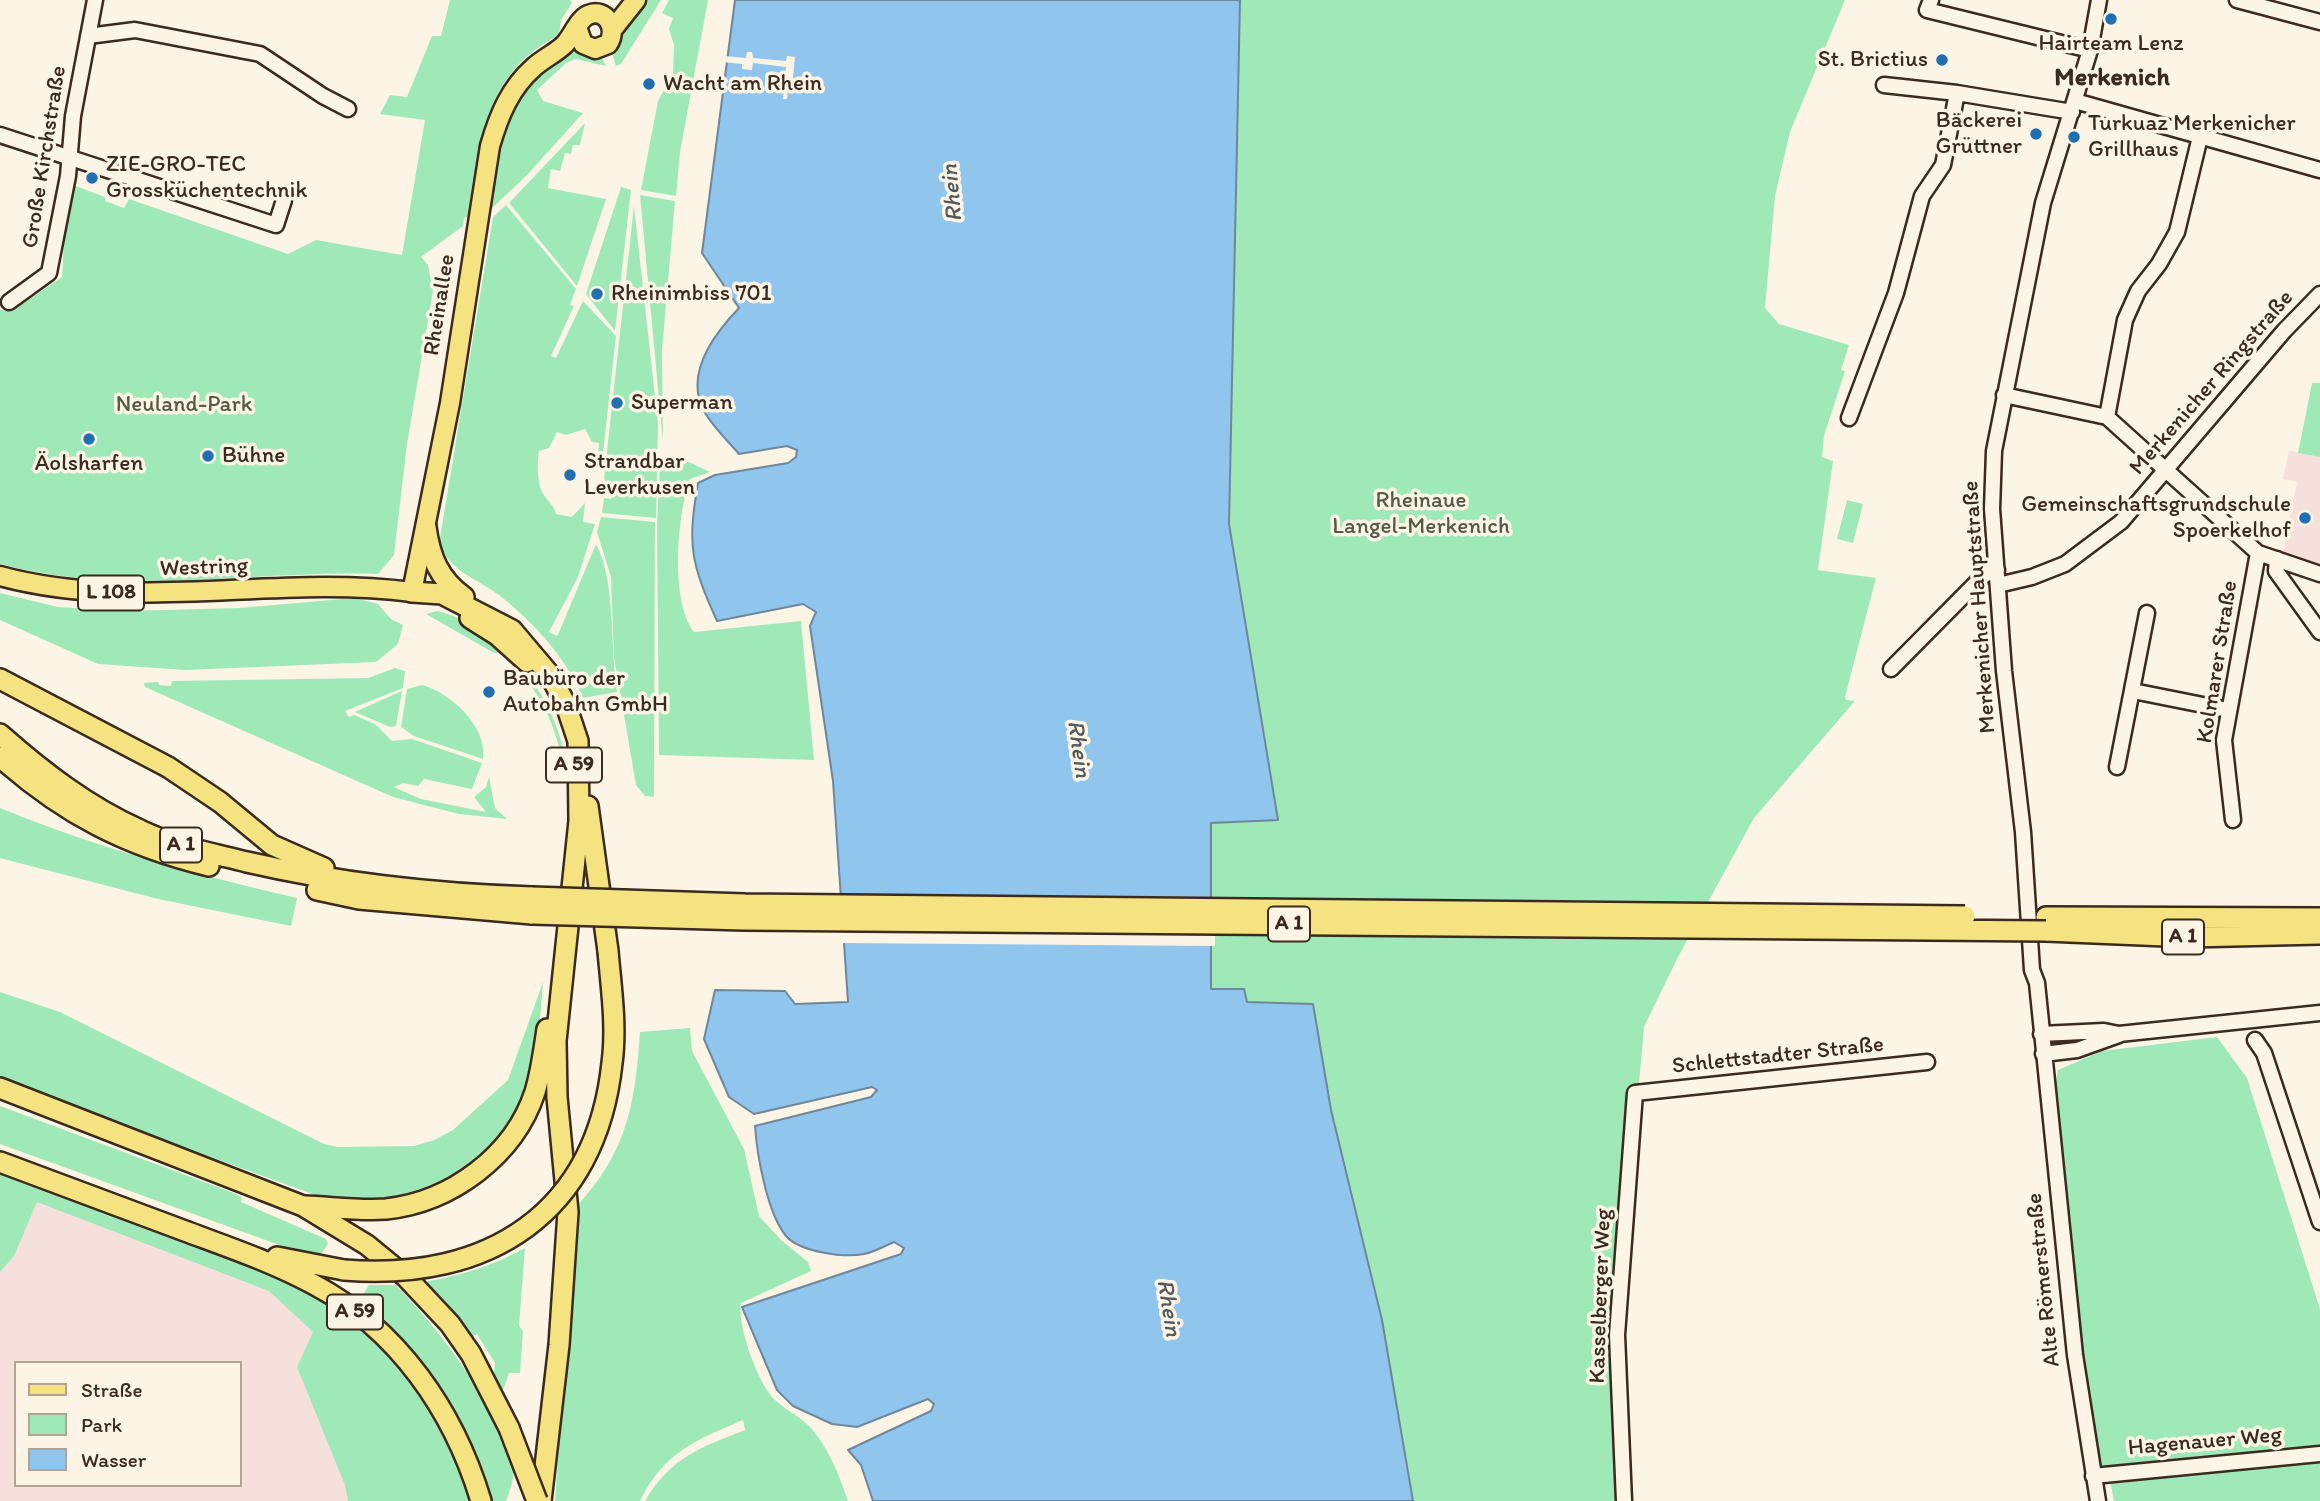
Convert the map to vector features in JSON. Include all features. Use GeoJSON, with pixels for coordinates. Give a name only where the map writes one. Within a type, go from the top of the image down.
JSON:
{"type":"FeatureCollection","features":[{"type":"Feature","properties":{"kind":"highway"},"geometry":{"type":"LineString","coordinates":[[426,527],[429,547],[441,575],[454,590],[488,614]]}},
{"type":"Feature","properties":{"kind":"highway"},"geometry":{"type":"LineString","coordinates":[[412,592],[442,594],[488,614]]}},
{"type":"Feature","properties":{"kind":"highway","name":"A 59"},"geometry":{"type":"LineString","coordinates":[[412,592],[473,620],[517,651],[551,696],[568,736],[573,757],[573,817],[557,927],[547,1071],[561,1189],[562,1223],[551,1375],[532,1460],[527,1501]]}},
{"type":"Feature","properties":{"kind":"highway","name":"A 59"},"geometry":{"type":"LineString","coordinates":[[488,614],[513,630],[550,675],[573,724],[580,757],[579,821],[556,1041],[557,1097],[568,1212],[559,1345],[539,1501]]}},
{"type":"Feature","properties":{"kind":"highway"},"geometry":{"type":"LineString","coordinates":[[0,679],[65,716],[168,767],[289,855],[390,889]]}},
{"type":"Feature","properties":{"kind":"highway","name":"A 1"},"geometry":{"type":"LineString","coordinates":[[0,733],[59,783],[141,831],[188,847],[272,868],[390,889],[532,905]]}},
{"type":"Feature","properties":{"kind":"highway","name":"A 1"},"geometry":{"type":"LineString","coordinates":[[0,757],[47,797],[127,841],[166,855],[359,899],[532,905],[772,920],[2046,924],[2320,918]]}},
{"type":"Feature","properties":{"kind":"highway"},"geometry":{"type":"LineString","coordinates":[[146,1216],[300,1264],[344,1270],[408,1272],[470,1259],[524,1230],[568,1187],[595,1138],[607,1098],[613,1060],[608,951],[580,757]]}},
{"type":"Feature","properties":{"kind":"highway","name":"A 1"},"geometry":{"type":"LineString","coordinates":[[2046,924],[2190,937],[2320,934]]}},
{"type":"Feature","properties":{"kind":"highway"},"geometry":{"type":"LineString","coordinates":[[303,1206],[364,1210],[411,1205],[452,1188],[486,1165],[513,1134],[534,1093],[550,1014]]}},
{"type":"Feature","properties":{"kind":"highway"},"geometry":{"type":"LineString","coordinates":[[0,1088],[303,1206],[379,1253],[423,1293],[471,1354],[509,1428],[539,1501]]}},
{"type":"Feature","properties":{"kind":"highway","name":"A 59"},"geometry":{"type":"LineString","coordinates":[[0,1163],[255,1257],[313,1284],[366,1320],[402,1355],[428,1386],[470,1465],[481,1501]]}},
{"type":"Feature","properties":{"kind":"main road","name":"Rheinallee"},"geometry":{"type":"LineString","coordinates":[[610,23],[633,4]]}},
{"type":"Feature","properties":{"kind":"main road","name":"Rheinallee"},"geometry":{"type":"LineString","coordinates":[[412,592],[450,404],[490,146],[499,116],[516,85],[534,67],[559,49],[582,22],[598,14],[610,23],[611,40],[604,47],[591,49],[582,22]]}},
{"type":"Feature","properties":{"kind":"main road","name":"Westring"},"geometry":{"type":"LineString","coordinates":[[0,576],[53,587],[125,594],[335,585],[412,592]]}},
{"type":"Feature","properties":{"kind":"street","name":"Große Kirchstraße"},"geometry":{"type":"LineString","coordinates":[[9,302],[49,273],[70,156],[73,116],[95,0]]}},
{"type":"Feature","properties":{"kind":"street"},"geometry":{"type":"LineString","coordinates":[[1931,0],[1927,10],[2091,50]]}},
{"type":"Feature","properties":{"kind":"street","name":"Merkenicher Hauptstraße"},"geometry":{"type":"LineString","coordinates":[[2043,1054],[2037,983],[2032,970],[2023,832],[1997,578],[1992,509],[1994,451],[2043,203],[2091,50],[2099,0]]}},
{"type":"Feature","properties":{"kind":"street"},"geometry":{"type":"LineString","coordinates":[[2237,0],[2271,4],[2320,22]]}},
{"type":"Feature","properties":{"kind":"street"},"geometry":{"type":"LineString","coordinates":[[88,36],[135,30],[260,54],[323,96],[348,109]]}},
{"type":"Feature","properties":{"kind":"street"},"geometry":{"type":"LineString","coordinates":[[1884,85],[2074,106],[2320,170]]}},
{"type":"Feature","properties":{"kind":"street"},"geometry":{"type":"LineString","coordinates":[[1850,418],[1896,293],[1922,195],[1943,165],[1958,93]]}},
{"type":"Feature","properties":{"kind":"street"},"geometry":{"type":"LineString","coordinates":[[0,135],[276,225],[284,200]]}},
{"type":"Feature","properties":{"kind":"street"},"geometry":{"type":"LineString","coordinates":[[2107,417],[2125,320],[2138,291],[2159,264],[2177,232],[2200,137]]}},
{"type":"Feature","properties":{"kind":"street","name":"Merkenicher Ringstraße"},"geometry":{"type":"LineString","coordinates":[[1997,578],[2042,573],[2076,557],[2121,522],[2284,331],[2320,294]]}},
{"type":"Feature","properties":{"kind":"street"},"geometry":{"type":"LineString","coordinates":[[2004,395],[2107,417],[2258,553],[2320,574]]}},
{"type":"Feature","properties":{"kind":"street","name":"Kolmarer Straße"},"geometry":{"type":"LineString","coordinates":[[2233,820],[2224,740],[2258,553]]}},
{"type":"Feature","properties":{"kind":"street"},"geometry":{"type":"LineString","coordinates":[[2277,559],[2276,572],[2320,632]]}},
{"type":"Feature","properties":{"kind":"street"},"geometry":{"type":"LineString","coordinates":[[1891,669],[1984,575],[1997,578]]}},
{"type":"Feature","properties":{"kind":"street"},"geometry":{"type":"LineString","coordinates":[[2117,767],[2147,613]]}},
{"type":"Feature","properties":{"kind":"street"},"geometry":{"type":"LineString","coordinates":[[2133,691],[2228,710]]}},
{"type":"Feature","properties":{"kind":"street"},"geometry":{"type":"LineString","coordinates":[[2043,1054],[2077,1050],[2119,1034],[2320,1013]]}},
{"type":"Feature","properties":{"kind":"street"},"geometry":{"type":"LineString","coordinates":[[2041,1034],[2104,1031],[2119,1034]]}},
{"type":"Feature","properties":{"kind":"street"},"geometry":{"type":"LineString","coordinates":[[2255,1040],[2264,1053],[2320,1222]]}},
{"type":"Feature","properties":{"kind":"street","name":"Alte Römerstraße"},"geometry":{"type":"LineString","coordinates":[[2043,1054],[2074,1343],[2098,1501]]}},
{"type":"Feature","properties":{"kind":"street","name":"Schlettstadter Straße"},"geometry":{"type":"LineString","coordinates":[[1635,1093],[1927,1062]]}},
{"type":"Feature","properties":{"kind":"street","name":"Kasselberger Weg"},"geometry":{"type":"LineString","coordinates":[[1624,1501],[1618,1335],[1635,1093]]}},
{"type":"Feature","properties":{"kind":"street","name":"Hagenauer Weg"},"geometry":{"type":"LineString","coordinates":[[2093,1476],[2320,1454]]}},
{"type":"Feature","properties":{"kind":"shaded area","name":"Gemeinschaftsgrundschule Spoerkelhof"},"geometry":{"type":"Polygon","coordinates":[[[2289,451],[2320,457],[2320,566],[2283,554],[2297,482],[2283,479],[2289,451]]]}},
{"type":"Feature","properties":{"kind":"shaded area"},"geometry":{"type":"Polygon","coordinates":[[[0,1181],[261,1271],[347,1335],[449,1501],[0,1501],[0,1181]]]}},
{"type":"Feature","properties":{"kind":"green space","name":"Neuland-Park"},"geometry":{"type":"Polygon","coordinates":[[[450,0],[570,0],[572,3],[561,20],[559,35],[534,51],[515,69],[500,89],[483,136],[469,216],[464,218],[463,226],[421,257],[428,265],[433,291],[407,444],[394,555],[378,574],[188,580],[94,579],[47,574],[0,564],[0,310],[12,311],[62,277],[64,239],[73,185],[105,197],[105,201],[124,208],[129,199],[288,254],[316,240],[402,255],[425,120],[380,114],[390,95],[407,97],[432,36],[441,36],[450,0]]]}},
{"type":"Feature","properties":{"kind":"green space"},"geometry":{"type":"Polygon","coordinates":[[[642,0],[661,0],[621,64],[616,66],[610,47],[642,0]]]}},
{"type":"Feature","properties":{"kind":"green space"},"geometry":{"type":"Polygon","coordinates":[[[669,0],[708,0],[680,152],[676,196],[641,190],[658,101],[673,73],[674,45],[669,29],[673,18],[662,13],[669,0]]]}},
{"type":"Feature","properties":{"kind":"green space","name":"Rheinaue Langel-Merkenich"},"geometry":{"type":"Polygon","coordinates":[[[1012,0],[1845,0],[1790,132],[1775,196],[1765,308],[1779,324],[1849,345],[1841,370],[1845,371],[1824,436],[1822,457],[1833,461],[1818,570],[1876,578],[1845,697],[1846,700],[1855,701],[1754,818],[1678,957],[1644,1027],[1622,1336],[1625,1501],[1165,1501],[1012,0]]]}},
{"type":"Feature","properties":{"kind":"green space"},"geometry":{"type":"Polygon","coordinates":[[[583,48],[599,52],[606,66],[576,59],[566,63],[537,90],[543,101],[583,113],[527,175],[487,213],[501,133],[517,99],[529,83],[554,60],[567,52],[583,48]]]}},
{"type":"Feature","properties":{"kind":"green space"},"geometry":{"type":"Polygon","coordinates":[[[585,123],[580,145],[573,145],[571,154],[565,153],[560,171],[551,169],[548,188],[606,199],[577,286],[509,203],[585,123]]]}},
{"type":"Feature","properties":{"kind":"green space"},"geometry":{"type":"Polygon","coordinates":[[[621,187],[631,190],[615,331],[586,294],[621,187]]]}},
{"type":"Feature","properties":{"kind":"green space"},"geometry":{"type":"Polygon","coordinates":[[[640,195],[675,201],[662,350],[663,442],[640,195]]]}},
{"type":"Feature","properties":{"kind":"green space"},"geometry":{"type":"Polygon","coordinates":[[[506,205],[576,289],[570,305],[574,306],[551,356],[556,358],[583,301],[616,336],[602,462],[597,466],[599,443],[592,442],[585,429],[566,435],[557,432],[549,448],[539,451],[538,466],[542,492],[556,514],[572,517],[585,503],[583,522],[595,524],[578,577],[549,632],[557,636],[596,544],[610,595],[617,692],[583,698],[558,654],[536,629],[499,595],[457,568],[439,544],[493,217],[506,205]]]}},
{"type":"Feature","properties":{"kind":"green space"},"geometry":{"type":"Polygon","coordinates":[[[634,206],[658,424],[656,518],[602,513],[604,498],[611,499],[612,496],[604,478],[634,206]]]}},
{"type":"Feature","properties":{"kind":"green space"},"geometry":{"type":"Polygon","coordinates":[[[2312,383],[2320,383],[2320,457],[2298,453],[2312,383]]]}},
{"type":"Feature","properties":{"kind":"green space"},"geometry":{"type":"Polygon","coordinates":[[[689,462],[710,472],[690,479],[685,495],[678,557],[681,600],[686,618],[694,632],[801,621],[814,760],[659,755],[657,524],[660,464],[689,462]]]}},
{"type":"Feature","properties":{"kind":"green space"},"geometry":{"type":"Polygon","coordinates":[[[1847,500],[1863,504],[1853,543],[1837,539],[1847,500]]]}},
{"type":"Feature","properties":{"kind":"green space"},"geometry":{"type":"Polygon","coordinates":[[[601,517],[655,522],[654,797],[645,796],[636,785],[614,657],[611,577],[597,532],[601,517]]]}},
{"type":"Feature","properties":{"kind":"green space"},"geometry":{"type":"Polygon","coordinates":[[[0,593],[58,607],[122,611],[240,608],[354,598],[378,604],[391,619],[403,625],[398,644],[376,662],[185,670],[98,664],[0,620],[0,593]]]}},
{"type":"Feature","properties":{"kind":"green space"},"geometry":{"type":"Polygon","coordinates":[[[437,611],[456,617],[474,628],[501,649],[527,675],[538,689],[554,721],[566,760],[563,767],[549,719],[524,677],[500,653],[494,653],[426,614],[437,611]]]}},
{"type":"Feature","properties":{"kind":"green space"},"geometry":{"type":"Polygon","coordinates":[[[395,668],[405,671],[403,688],[345,711],[349,717],[354,715],[375,724],[392,741],[412,739],[482,763],[472,789],[424,779],[418,786],[403,783],[394,787],[421,799],[486,812],[474,797],[486,787],[489,777],[495,808],[507,819],[459,814],[393,797],[145,687],[144,683],[158,682],[159,685],[171,686],[172,681],[368,678],[395,668]]]}},
{"type":"Feature","properties":{"kind":"green space"},"geometry":{"type":"Polygon","coordinates":[[[422,685],[444,695],[465,713],[480,735],[483,759],[414,736],[401,727],[407,689],[422,685]]]}},
{"type":"Feature","properties":{"kind":"green space"},"geometry":{"type":"Polygon","coordinates":[[[402,691],[396,726],[390,727],[355,712],[402,691]]]}},
{"type":"Feature","properties":{"kind":"green space"},"geometry":{"type":"Polygon","coordinates":[[[0,808],[73,836],[147,859],[297,898],[291,926],[158,899],[0,858],[0,808]]]}},
{"type":"Feature","properties":{"kind":"green space"},"geometry":{"type":"Polygon","coordinates":[[[543,982],[532,1072],[511,1120],[496,1142],[478,1161],[457,1177],[434,1189],[398,1200],[364,1201],[318,1196],[0,1080],[0,992],[60,1012],[324,1144],[338,1147],[414,1146],[453,1130],[508,1080],[543,982]]]}},
{"type":"Feature","properties":{"kind":"green space"},"geometry":{"type":"Polygon","coordinates":[[[690,1028],[692,1051],[744,1149],[759,1216],[781,1240],[808,1262],[811,1271],[741,1303],[740,1312],[748,1348],[757,1372],[771,1396],[807,1424],[824,1446],[848,1501],[645,1501],[676,1464],[714,1442],[745,1430],[743,1420],[696,1441],[671,1459],[649,1484],[640,1501],[555,1501],[576,1207],[607,1167],[625,1126],[635,1082],[640,1032],[690,1028]]]}},
{"type":"Feature","properties":{"kind":"green space"},"geometry":{"type":"Polygon","coordinates":[[[2217,1037],[2247,1078],[2320,1309],[2320,1447],[2100,1470],[2077,1308],[2055,1088],[2058,1070],[2102,1051],[2217,1037]]]}},
{"type":"Feature","properties":{"kind":"green space"},"geometry":{"type":"Polygon","coordinates":[[[0,1106],[231,1192],[242,1197],[241,1202],[326,1239],[328,1244],[318,1259],[0,1144],[0,1106]]]}},
{"type":"Feature","properties":{"kind":"green space"},"geometry":{"type":"Polygon","coordinates":[[[0,1169],[265,1269],[325,1300],[353,1319],[379,1341],[414,1381],[443,1431],[475,1501],[348,1501],[345,1485],[297,1367],[313,1332],[269,1291],[37,1202],[14,1256],[0,1272],[0,1169]]]}},
{"type":"Feature","properties":{"kind":"green space"},"geometry":{"type":"Polygon","coordinates":[[[525,1248],[519,1326],[523,1331],[520,1373],[509,1373],[502,1393],[494,1374],[495,1363],[477,1334],[472,1337],[425,1282],[476,1269],[525,1248]]]}},
{"type":"Feature","properties":{"kind":"green space"},"geometry":{"type":"Polygon","coordinates":[[[369,1285],[396,1285],[443,1339],[483,1398],[513,1463],[513,1480],[506,1501],[489,1501],[473,1454],[358,1303],[369,1285]]]}},
{"type":"Feature","properties":{"kind":"green space"},"geometry":{"type":"Polygon","coordinates":[[[2320,1463],[2320,1501],[2114,1501],[2110,1481],[2320,1463]]]}},
{"type":"Feature","properties":{"kind":"water","name":"Rhein"},"geometry":{"type":"Polygon","coordinates":[[[735,0],[1240,0],[1229,524],[1278,820],[1211,823],[1211,989],[1244,989],[1247,1002],[1313,1004],[1331,1110],[1382,1320],[1413,1501],[873,1501],[861,1465],[848,1450],[931,1411],[934,1404],[928,1399],[857,1427],[832,1424],[793,1406],[777,1390],[742,1307],[901,1254],[904,1248],[894,1242],[868,1253],[845,1255],[812,1250],[793,1242],[779,1226],[773,1213],[758,1152],[755,1126],[871,1097],[877,1090],[872,1087],[754,1114],[729,1097],[704,1039],[715,990],[785,991],[795,1004],[848,1002],[833,781],[810,626],[816,612],[803,604],[717,621],[697,568],[692,539],[698,483],[715,475],[788,463],[796,457],[797,450],[787,446],[739,454],[711,422],[699,397],[700,369],[705,355],[720,330],[739,308],[702,253],[735,0]]]}},
{"type":"Feature","properties":{"kind":"pier"},"geometry":{"type":"Polygon","coordinates":[[[747,52],[752,52],[753,58],[786,61],[787,56],[795,57],[792,88],[788,88],[787,99],[783,99],[786,67],[753,63],[752,70],[742,69],[742,64],[723,62],[724,56],[746,58],[747,52]]]}},
{"type":"Feature","properties":{"kind":"pier"},"geometry":{"type":"Polygon","coordinates":[[[837,894],[1215,897],[1215,946],[840,943],[837,894]]]}},
{"type":"Feature","properties":{"kind":"place","name":"Hairteam Lenz"},"geometry":{"type":"Point","coordinates":[2111,19]}},
{"type":"Feature","properties":{"kind":"place","name":"St. Brictius"},"geometry":{"type":"Point","coordinates":[1942,60]}},
{"type":"Feature","properties":{"kind":"place","name":"Wacht am Rhein"},"geometry":{"type":"Point","coordinates":[649,84]}},
{"type":"Feature","properties":{"kind":"place","name":"Bäckerei Grüttner"},"geometry":{"type":"Point","coordinates":[2036,134]}},
{"type":"Feature","properties":{"kind":"place","name":"Turkuaz Merkenicher Grillhaus"},"geometry":{"type":"Point","coordinates":[2074,137]}},
{"type":"Feature","properties":{"kind":"place","name":"ZIE-GRO-TEC Grossküchentechnik"},"geometry":{"type":"Point","coordinates":[92,178]}},
{"type":"Feature","properties":{"kind":"place","name":"Rheinimbiss 701"},"geometry":{"type":"Point","coordinates":[597,294]}},
{"type":"Feature","properties":{"kind":"place","name":"Superman"},"geometry":{"type":"Point","coordinates":[617,403]}},
{"type":"Feature","properties":{"kind":"place","name":"Äolsharfen"},"geometry":{"type":"Point","coordinates":[89,439]}},
{"type":"Feature","properties":{"kind":"place","name":"Bühne"},"geometry":{"type":"Point","coordinates":[208,456]}},
{"type":"Feature","properties":{"kind":"place","name":"Strandbar Leverkusen"},"geometry":{"type":"Point","coordinates":[570,475]}},
{"type":"Feature","properties":{"kind":"place","name":"Gemeinschaftsgrundschule Spoerkelhof"},"geometry":{"type":"Point","coordinates":[2305,518]}},
{"type":"Feature","properties":{"kind":"place","name":"Baubüro der Autobahn GmbH"},"geometry":{"type":"Point","coordinates":[489,692]}},
{"type":"Feature","properties":{"kind":"district","name":"Merkenich"},"geometry":{"type":"Point","coordinates":[2112,78]}}]}
